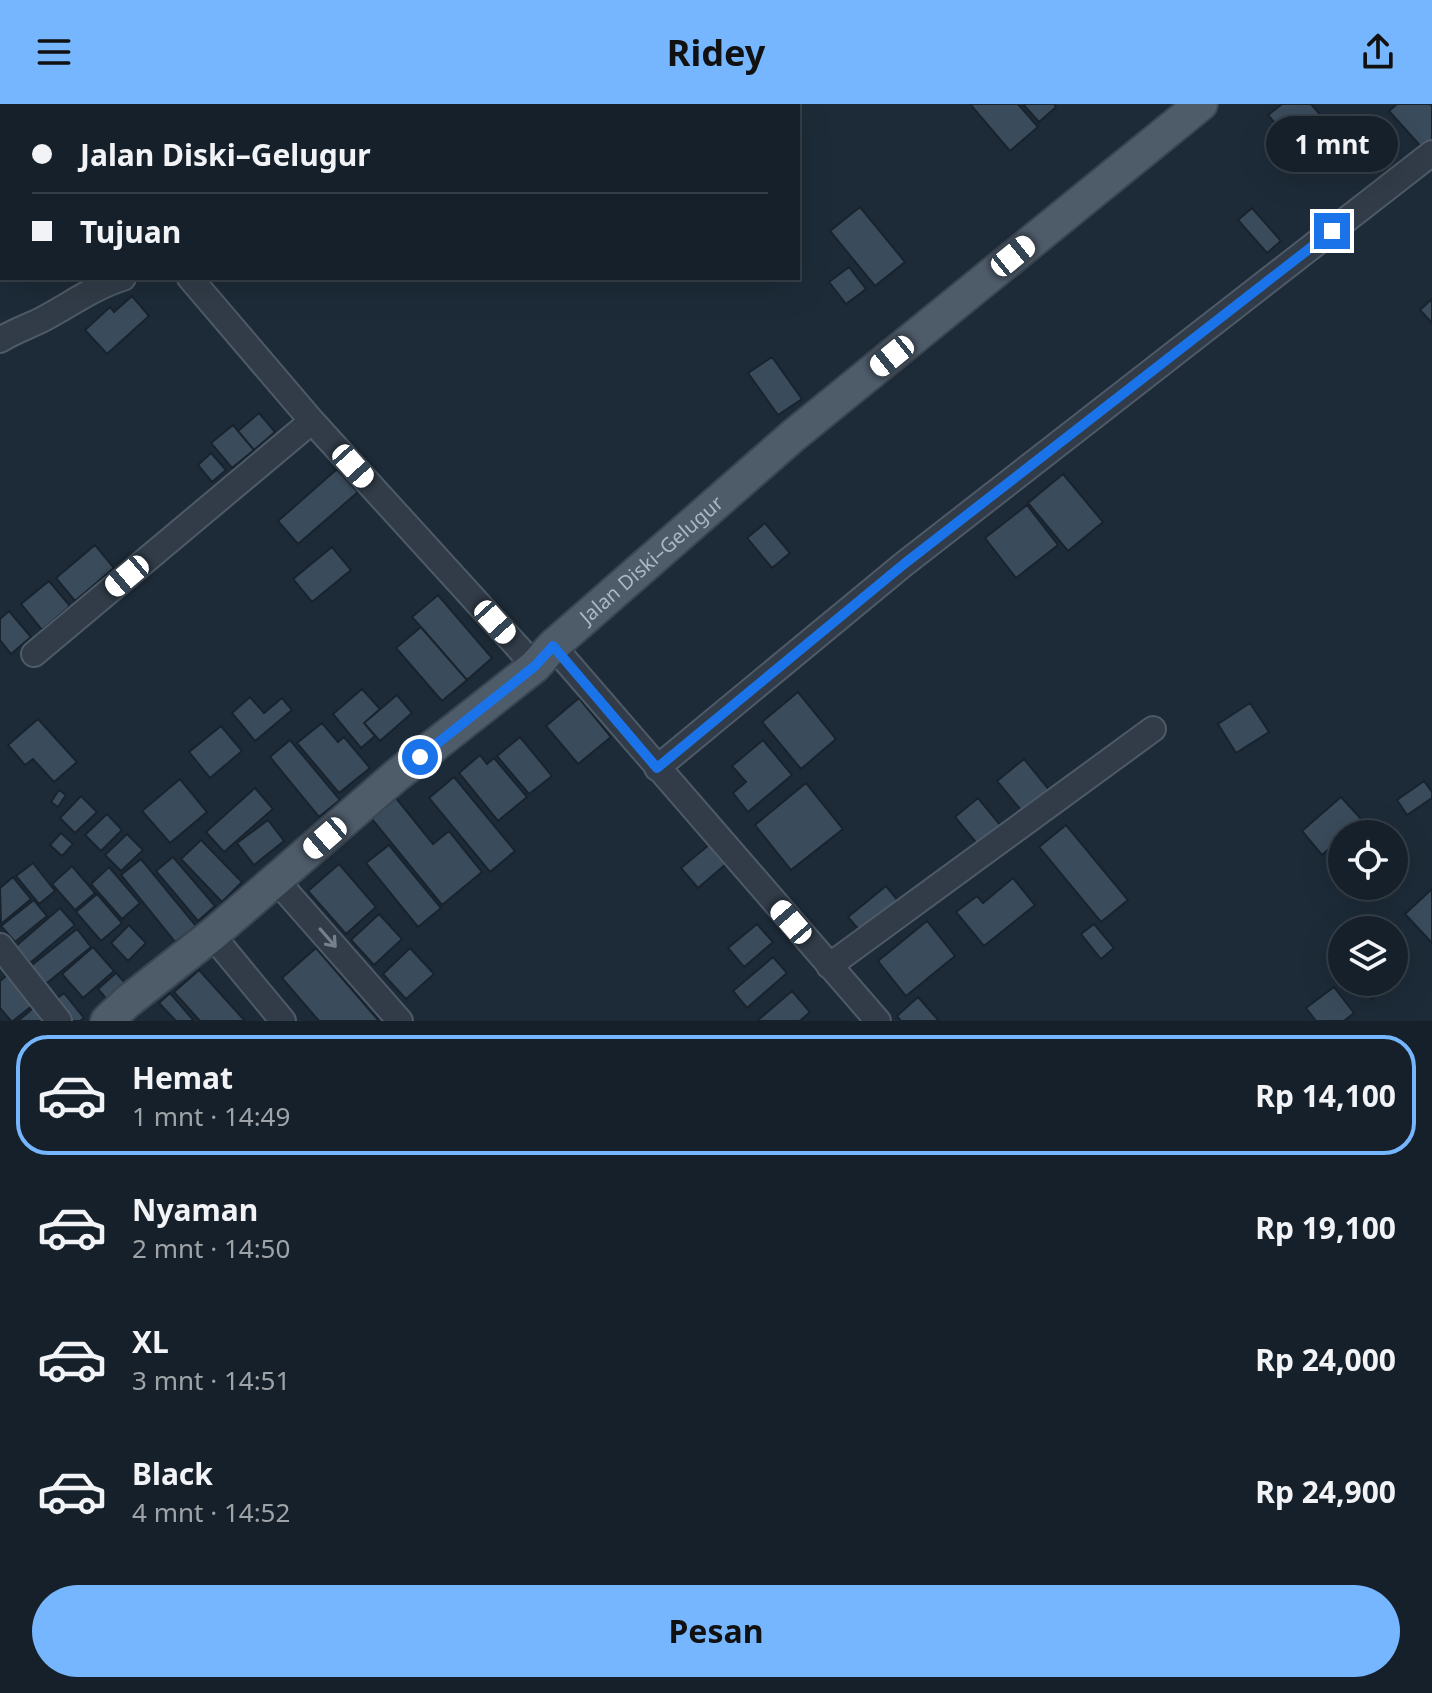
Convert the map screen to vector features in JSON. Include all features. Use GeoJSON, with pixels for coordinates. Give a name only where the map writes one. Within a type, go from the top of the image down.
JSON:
{"type":"FeatureCollection","features":[{"type":"Feature","properties":{"kind":"main road","name":"Jalan Diski–Gelugur"},"geometry":{"type":"LineString","coordinates":[[107,1021],[397,775],[544,656],[794,435],[1201,104]]}},
{"type":"Feature","properties":{"kind":"street"},"geometry":{"type":"LineString","coordinates":[[657,768],[904,564],[1432,153]]}},
{"type":"Feature","properties":{"kind":"street"},"geometry":{"type":"LineString","coordinates":[[0,340],[44,319],[78,297],[117,280]]}},
{"type":"Feature","properties":{"kind":"street"},"geometry":{"type":"LineString","coordinates":[[192,280],[312,421],[657,768],[878,1021]]}},
{"type":"Feature","properties":{"kind":"street"},"geometry":{"type":"LineString","coordinates":[[34,654],[312,421]]}},
{"type":"Feature","properties":{"kind":"street"},"geometry":{"type":"LineString","coordinates":[[829,966],[1153,729]]}},
{"type":"Feature","properties":{"kind":"street"},"geometry":{"type":"LineString","coordinates":[[276,880],[400,1021]]}},
{"type":"Feature","properties":{"kind":"street"},"geometry":{"type":"LineString","coordinates":[[212,935],[283,1021]]}},
{"type":"Feature","properties":{"kind":"street"},"geometry":{"type":"LineString","coordinates":[[0,946],[59,1021]]}},
{"type":"Feature","properties":{"kind":"building"},"geometry":{"type":"Polygon","coordinates":[[[970,104],[1018,104],[1038,127],[1010,151],[970,104]]]}},
{"type":"Feature","properties":{"kind":"building"},"geometry":{"type":"Polygon","coordinates":[[[1023,104],[1054,104],[1056,107],[1039,122],[1023,104]]]}},
{"type":"Feature","properties":{"kind":"building"},"geometry":{"type":"Polygon","coordinates":[[[1282,104],[1311,104],[1324,119],[1293,145],[1268,115],[1282,104]]]}},
{"type":"Feature","properties":{"kind":"building"},"geometry":{"type":"Polygon","coordinates":[[[1397,104],[1432,106],[1432,143],[1424,150],[1389,111],[1397,104]]]}},
{"type":"Feature","properties":{"kind":"building"},"geometry":{"type":"Polygon","coordinates":[[[860,207],[905,262],[875,286],[830,231],[860,207]]]}},
{"type":"Feature","properties":{"kind":"building"},"geometry":{"type":"Polygon","coordinates":[[[1252,208],[1281,241],[1267,253],[1238,220],[1252,208]]]}},
{"type":"Feature","properties":{"kind":"building"},"geometry":{"type":"Polygon","coordinates":[[[849,267],[866,289],[846,304],[829,282],[849,267]]]}},
{"type":"Feature","properties":{"kind":"building"},"geometry":{"type":"Polygon","coordinates":[[[132,296],[149,316],[107,354],[85,330],[110,307],[114,312],[132,296]]]}},
{"type":"Feature","properties":{"kind":"building"},"geometry":{"type":"Polygon","coordinates":[[[1432,299],[1432,323],[1420,310],[1432,299]]]}},
{"type":"Feature","properties":{"kind":"building"},"geometry":{"type":"Polygon","coordinates":[[[772,357],[802,399],[778,415],[748,373],[772,357]]]}},
{"type":"Feature","properties":{"kind":"building"},"geometry":{"type":"Polygon","coordinates":[[[259,413],[275,432],[254,450],[238,431],[259,413]]]}},
{"type":"Feature","properties":{"kind":"building"},"geometry":{"type":"Polygon","coordinates":[[[233,425],[254,450],[232,468],[211,443],[233,425]]]}},
{"type":"Feature","properties":{"kind":"building"},"geometry":{"type":"Polygon","coordinates":[[[211,453],[226,470],[212,482],[198,465],[211,453]]]}},
{"type":"Feature","properties":{"kind":"building"},"geometry":{"type":"Polygon","coordinates":[[[337,469],[358,492],[298,544],[278,521],[337,469]]]}},
{"type":"Feature","properties":{"kind":"building"},"geometry":{"type":"Polygon","coordinates":[[[1063,474],[1103,522],[1068,551],[1028,503],[1063,474]]]}},
{"type":"Feature","properties":{"kind":"building"},"geometry":{"type":"Polygon","coordinates":[[[1027,505],[1058,545],[1016,578],[985,538],[1027,505]]]}},
{"type":"Feature","properties":{"kind":"building"},"geometry":{"type":"Polygon","coordinates":[[[765,523],[790,553],[772,568],[747,538],[765,523]]]}},
{"type":"Feature","properties":{"kind":"building"},"geometry":{"type":"Polygon","coordinates":[[[95,545],[114,568],[75,601],[56,578],[95,545]]]}},
{"type":"Feature","properties":{"kind":"building"},"geometry":{"type":"Polygon","coordinates":[[[332,547],[351,570],[312,602],[293,579],[332,547]]]}},
{"type":"Feature","properties":{"kind":"building"},"geometry":{"type":"Polygon","coordinates":[[[49,581],[70,606],[42,630],[21,604],[49,581]]]}},
{"type":"Feature","properties":{"kind":"building"},"geometry":{"type":"Polygon","coordinates":[[[438,595],[492,658],[467,680],[412,617],[438,595]]]}},
{"type":"Feature","properties":{"kind":"building"},"geometry":{"type":"Polygon","coordinates":[[[9,611],[31,637],[11,654],[0,640],[0,619],[9,611]]]}},
{"type":"Feature","properties":{"kind":"building"},"geometry":{"type":"Polygon","coordinates":[[[421,627],[467,680],[442,701],[396,648],[421,627]]]}},
{"type":"Feature","properties":{"kind":"building"},"geometry":{"type":"Polygon","coordinates":[[[362,689],[380,709],[364,723],[375,736],[361,748],[333,714],[362,689]]]}},
{"type":"Feature","properties":{"kind":"building"},"geometry":{"type":"Polygon","coordinates":[[[798,692],[836,739],[801,769],[762,722],[798,692]]]}},
{"type":"Feature","properties":{"kind":"building"},"geometry":{"type":"Polygon","coordinates":[[[397,695],[412,713],[380,741],[364,723],[397,695]]]}},
{"type":"Feature","properties":{"kind":"building"},"geometry":{"type":"Polygon","coordinates":[[[250,697],[264,713],[282,698],[292,710],[255,741],[232,713],[250,697]]]}},
{"type":"Feature","properties":{"kind":"building"},"geometry":{"type":"Polygon","coordinates":[[[579,698],[611,737],[578,764],[546,726],[579,698]]]}},
{"type":"Feature","properties":{"kind":"building"},"geometry":{"type":"Polygon","coordinates":[[[1250,703],[1269,732],[1236,753],[1218,724],[1250,703]]]}},
{"type":"Feature","properties":{"kind":"building"},"geometry":{"type":"Polygon","coordinates":[[[38,719],[77,762],[54,782],[33,759],[25,765],[8,745],[38,719]]]}},
{"type":"Feature","properties":{"kind":"building"},"geometry":{"type":"Polygon","coordinates":[[[322,723],[338,742],[344,737],[370,768],[339,793],[297,743],[322,723]]]}},
{"type":"Feature","properties":{"kind":"building"},"geometry":{"type":"Polygon","coordinates":[[[221,726],[242,751],[210,778],[189,752],[221,726]]]}},
{"type":"Feature","properties":{"kind":"building"},"geometry":{"type":"Polygon","coordinates":[[[520,737],[552,776],[529,794],[497,756],[520,737]]]}},
{"type":"Feature","properties":{"kind":"building"},"geometry":{"type":"Polygon","coordinates":[[[290,740],[340,800],[319,817],[270,757],[290,740]]]}},
{"type":"Feature","properties":{"kind":"building"},"geometry":{"type":"Polygon","coordinates":[[[763,740],[792,775],[748,812],[733,793],[746,782],[732,766],[763,740]]]}},
{"type":"Feature","properties":{"kind":"building"},"geometry":{"type":"Polygon","coordinates":[[[480,755],[487,764],[494,758],[527,797],[498,821],[459,773],[480,755]]]}},
{"type":"Feature","properties":{"kind":"building"},"geometry":{"type":"Polygon","coordinates":[[[1024,759],[1051,792],[1025,815],[997,781],[1024,759]]]}},
{"type":"Feature","properties":{"kind":"building"},"geometry":{"type":"Polygon","coordinates":[[[454,777],[515,851],[490,872],[429,798],[454,777]]]}},
{"type":"Feature","properties":{"kind":"building"},"geometry":{"type":"Polygon","coordinates":[[[180,779],[207,812],[170,843],[142,811],[180,779]]]}},
{"type":"Feature","properties":{"kind":"building"},"geometry":{"type":"Polygon","coordinates":[[[1424,781],[1432,792],[1432,798],[1407,815],[1397,800],[1424,781]]]}},
{"type":"Feature","properties":{"kind":"building"},"geometry":{"type":"Polygon","coordinates":[[[806,783],[843,829],[791,870],[755,825],[806,783]]]}},
{"type":"Feature","properties":{"kind":"building"},"geometry":{"type":"Polygon","coordinates":[[[255,788],[273,809],[224,852],[206,832],[255,788]]]}},
{"type":"Feature","properties":{"kind":"building"},"geometry":{"type":"Polygon","coordinates":[[[59,790],[66,795],[58,807],[51,802],[59,790]]]}},
{"type":"Feature","properties":{"kind":"building"},"geometry":{"type":"Polygon","coordinates":[[[81,796],[97,812],[75,833],[60,818],[81,796]]]}},
{"type":"Feature","properties":{"kind":"building"},"geometry":{"type":"Polygon","coordinates":[[[1341,797],[1362,820],[1328,820],[1328,850],[1322,855],[1302,831],[1341,797]]]}},
{"type":"Feature","properties":{"kind":"building"},"geometry":{"type":"Polygon","coordinates":[[[396,798],[433,844],[449,831],[482,872],[442,905],[371,818],[396,798]]]}},
{"type":"Feature","properties":{"kind":"building"},"geometry":{"type":"Polygon","coordinates":[[[978,798],[1006,832],[983,851],[955,817],[978,798]]]}},
{"type":"Feature","properties":{"kind":"building"},"geometry":{"type":"Polygon","coordinates":[[[107,814],[122,830],[101,851],[85,835],[107,814]]]}},
{"type":"Feature","properties":{"kind":"building"},"geometry":{"type":"Polygon","coordinates":[[[268,820],[284,841],[254,865],[237,843],[268,820]]]}},
{"type":"Feature","properties":{"kind":"building"},"geometry":{"type":"Polygon","coordinates":[[[1066,825],[1128,900],[1101,922],[1039,847],[1066,825]]]}},
{"type":"Feature","properties":{"kind":"building"},"geometry":{"type":"Polygon","coordinates":[[[61,833],[73,844],[62,856],[50,845],[61,833]]]}},
{"type":"Feature","properties":{"kind":"building"},"geometry":{"type":"Polygon","coordinates":[[[127,834],[143,850],[121,871],[105,855],[127,834]]]}},
{"type":"Feature","properties":{"kind":"building"},"geometry":{"type":"Polygon","coordinates":[[[201,840],[242,882],[222,902],[181,859],[201,840]]]}},
{"type":"Feature","properties":{"kind":"building"},"geometry":{"type":"Polygon","coordinates":[[[710,844],[726,864],[698,888],[681,868],[710,844]]]}},
{"type":"Feature","properties":{"kind":"building"},"geometry":{"type":"Polygon","coordinates":[[[389,845],[441,908],[418,927],[366,863],[389,845]]]}},
{"type":"Feature","properties":{"kind":"building"},"geometry":{"type":"Polygon","coordinates":[[[173,857],[215,906],[198,921],[156,871],[173,857]]]}},
{"type":"Feature","properties":{"kind":"building"},"geometry":{"type":"Polygon","coordinates":[[[141,859],[196,926],[175,942],[121,875],[141,859]]]}},
{"type":"Feature","properties":{"kind":"building"},"geometry":{"type":"Polygon","coordinates":[[[33,863],[55,891],[39,904],[16,876],[33,863]]]}},
{"type":"Feature","properties":{"kind":"building"},"geometry":{"type":"Polygon","coordinates":[[[339,864],[376,907],[346,934],[308,891],[339,864]]]}},
{"type":"Feature","properties":{"kind":"building"},"geometry":{"type":"Polygon","coordinates":[[[72,866],[95,893],[75,910],[52,884],[72,866]]]}},
{"type":"Feature","properties":{"kind":"building"},"geometry":{"type":"Polygon","coordinates":[[[109,867],[140,903],[122,919],[91,884],[109,867]]]}},
{"type":"Feature","properties":{"kind":"building"},"geometry":{"type":"Polygon","coordinates":[[[13,877],[31,899],[1,924],[0,888],[13,877]]]}},
{"type":"Feature","properties":{"kind":"building"},"geometry":{"type":"Polygon","coordinates":[[[1013,878],[1035,905],[984,946],[956,912],[977,896],[983,903],[1013,878]]]}},
{"type":"Feature","properties":{"kind":"building"},"geometry":{"type":"Polygon","coordinates":[[[886,886],[903,907],[865,937],[848,917],[886,886]]]}},
{"type":"Feature","properties":{"kind":"building"},"geometry":{"type":"Polygon","coordinates":[[[1432,889],[1432,943],[1408,916],[1405,914],[1432,889]]]}},
{"type":"Feature","properties":{"kind":"building"},"geometry":{"type":"Polygon","coordinates":[[[97,894],[122,923],[101,941],[76,912],[97,894]]]}},
{"type":"Feature","properties":{"kind":"building"},"geometry":{"type":"Polygon","coordinates":[[[34,900],[47,916],[15,942],[1,926],[34,900]]]}},
{"type":"Feature","properties":{"kind":"building"},"geometry":{"type":"Polygon","coordinates":[[[60,908],[75,925],[30,963],[16,946],[60,908]]]}},
{"type":"Feature","properties":{"kind":"building"},"geometry":{"type":"Polygon","coordinates":[[[379,914],[402,939],[374,965],[351,940],[379,914]]]}},
{"type":"Feature","properties":{"kind":"building"},"geometry":{"type":"Polygon","coordinates":[[[927,921],[955,956],[906,996],[878,961],[927,921]]]}},
{"type":"Feature","properties":{"kind":"building"},"geometry":{"type":"Polygon","coordinates":[[[757,924],[773,942],[744,967],[728,948],[757,924]]]}},
{"type":"Feature","properties":{"kind":"building"},"geometry":{"type":"Polygon","coordinates":[[[1094,924],[1114,948],[1101,959],[1081,934],[1094,924]]]}},
{"type":"Feature","properties":{"kind":"building"},"geometry":{"type":"Polygon","coordinates":[[[129,925],[146,943],[128,961],[111,943],[129,925]]]}},
{"type":"Feature","properties":{"kind":"building"},"geometry":{"type":"Polygon","coordinates":[[[77,929],[91,947],[42,987],[27,969],[77,929]]]}},
{"type":"Feature","properties":{"kind":"building"},"geometry":{"type":"Polygon","coordinates":[[[93,947],[114,971],[83,998],[62,974],[93,947]]]}},
{"type":"Feature","properties":{"kind":"building"},"geometry":{"type":"Polygon","coordinates":[[[316,948],[379,1021],[319,1021],[282,978],[316,948]]]}},
{"type":"Feature","properties":{"kind":"building"},"geometry":{"type":"Polygon","coordinates":[[[410,948],[434,974],[406,999],[383,974],[410,948]]]}},
{"type":"Feature","properties":{"kind":"building"},"geometry":{"type":"Polygon","coordinates":[[[773,957],[787,973],[747,1008],[733,991],[773,957]]]}},
{"type":"Feature","properties":{"kind":"building"},"geometry":{"type":"Polygon","coordinates":[[[13,970],[38,1001],[11,1021],[0,1008],[0,981],[13,970]]]}},
{"type":"Feature","properties":{"kind":"building"},"geometry":{"type":"Polygon","coordinates":[[[199,970],[245,1021],[200,1021],[174,992],[199,970]]]}},
{"type":"Feature","properties":{"kind":"building"},"geometry":{"type":"Polygon","coordinates":[[[116,973],[127,985],[108,1001],[98,989],[116,973]]]}},
{"type":"Feature","properties":{"kind":"building"},"geometry":{"type":"Polygon","coordinates":[[[792,991],[810,1012],[800,1021],[757,1021],[792,991]]]}},
{"type":"Feature","properties":{"kind":"building"},"geometry":{"type":"Polygon","coordinates":[[[1328,992],[1328,996],[1341,996],[1354,1013],[1344,1021],[1316,1021],[1306,1008],[1328,992]]]}},
{"type":"Feature","properties":{"kind":"building"},"geometry":{"type":"Polygon","coordinates":[[[64,993],[84,1018],[80,1021],[64,1021],[51,1003],[64,993]]]}},
{"type":"Feature","properties":{"kind":"building"},"geometry":{"type":"Polygon","coordinates":[[[170,993],[194,1021],[176,1021],[159,1003],[170,993]]]}},
{"type":"Feature","properties":{"kind":"building"},"geometry":{"type":"Polygon","coordinates":[[[918,997],[939,1021],[901,1021],[897,1016],[918,997]]]}},
{"type":"Feature","properties":{"kind":"building"},"geometry":{"type":"Polygon","coordinates":[[[39,1003],[54,1021],[18,1021],[39,1003]]]}},
{"type":"Feature","properties":{"kind":"route"},"geometry":{"type":"LineString","coordinates":[[420,757],[535,666],[553,646],[657,768],[904,564],[1332,231]]}}]}
